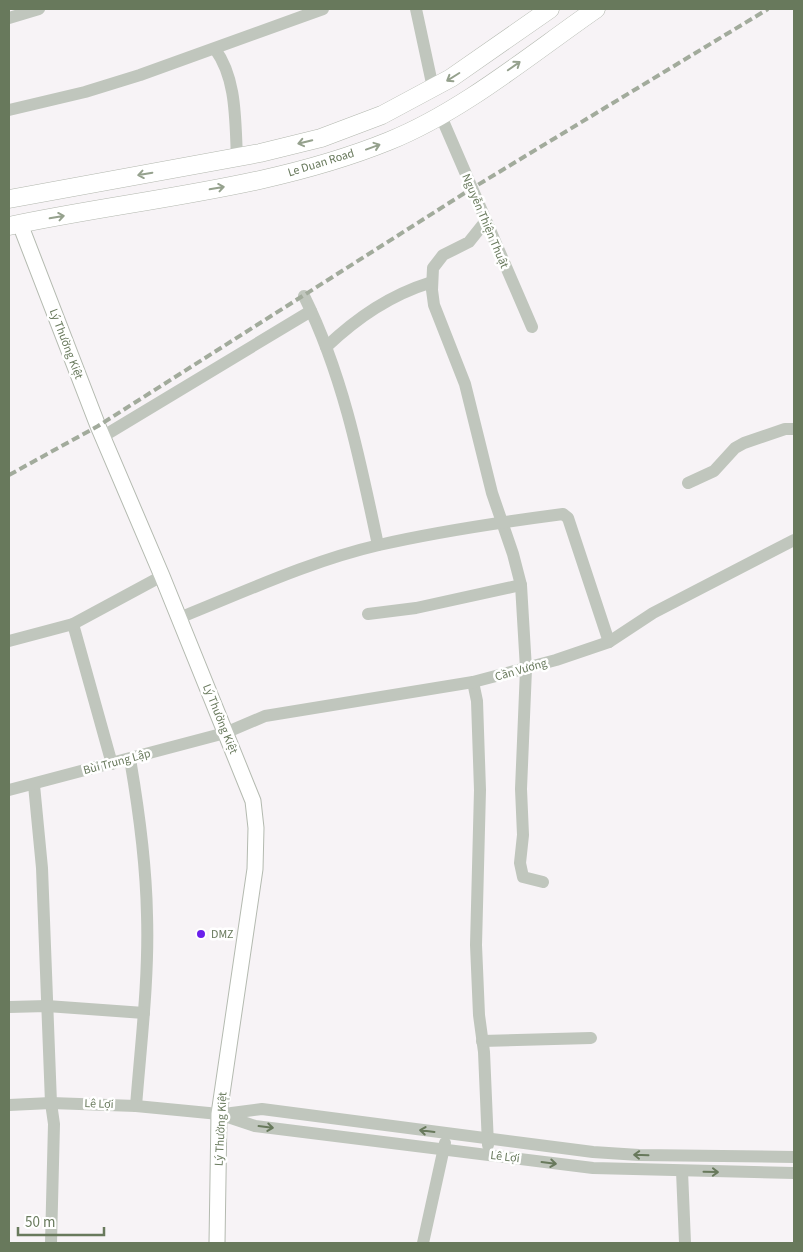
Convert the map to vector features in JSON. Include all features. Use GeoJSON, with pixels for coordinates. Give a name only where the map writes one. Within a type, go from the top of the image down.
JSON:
{"type":"FeatureCollection","features":[{"type":"Feature","properties":{"kind":"highway","name":"Le Duan Road"},"geometry":{"type":"LineString","coordinates":[[9,196],[237,157],[321,138],[382,115],[451,78],[550,9]]}},
{"type":"Feature","properties":{"kind":"highway","name":"Le Duan Road"},"geometry":{"type":"LineString","coordinates":[[14,225],[265,179],[326,164],[390,140],[462,102],[596,9]]}},
{"type":"Feature","properties":{"kind":"highway"},"geometry":{"type":"LineString","coordinates":[[9,196],[14,225]]}},
{"type":"Feature","properties":{"kind":"main road","name":"Lý Thường Kiệt"},"geometry":{"type":"LineString","coordinates":[[14,225],[162,576],[252,801],[256,828],[255,869],[219,1114],[217,1243]]}},
{"type":"Feature","properties":{"kind":"street"},"geometry":{"type":"LineString","coordinates":[[9,18],[39,9]]}},
{"type":"Feature","properties":{"kind":"street"},"geometry":{"type":"LineString","coordinates":[[9,110],[85,92],[215,49],[323,9]]}},
{"type":"Feature","properties":{"kind":"street"},"geometry":{"type":"LineString","coordinates":[[416,9],[433,88]]}},
{"type":"Feature","properties":{"kind":"street"},"geometry":{"type":"LineString","coordinates":[[215,49],[227,71],[232,90],[237,157]]}},
{"type":"Feature","properties":{"kind":"street","name":"Nguyễn Thiện Thuật"},"geometry":{"type":"LineString","coordinates":[[440,114],[485,222],[532,327]]}},
{"type":"Feature","properties":{"kind":"street"},"geometry":{"type":"LineString","coordinates":[[485,222],[469,242],[443,255],[433,268],[434,305],[465,384],[521,585],[526,669],[521,753],[523,835],[520,868],[523,877],[543,882]]}},
{"type":"Feature","properties":{"kind":"street"},"geometry":{"type":"LineString","coordinates":[[326,347],[344,330],[383,302],[406,290],[432,282]]}},
{"type":"Feature","properties":{"kind":"street"},"geometry":{"type":"LineString","coordinates":[[304,296],[326,347],[346,406],[378,546]]}},
{"type":"Feature","properties":{"kind":"street"},"geometry":{"type":"LineString","coordinates":[[102,437],[311,311]]}},
{"type":"Feature","properties":{"kind":"street"},"geometry":{"type":"LineString","coordinates":[[688,483],[714,471],[735,448],[744,443],[786,429],[794,429]]}},
{"type":"Feature","properties":{"kind":"street"},"geometry":{"type":"LineString","coordinates":[[179,618],[289,573],[378,546],[502,522],[563,514],[566,515],[609,642]]}},
{"type":"Feature","properties":{"kind":"street","name":"Cần Vương"},"geometry":{"type":"LineString","coordinates":[[225,733],[265,716],[473,682],[526,669],[609,642],[653,613],[794,540]]}},
{"type":"Feature","properties":{"kind":"street"},"geometry":{"type":"LineString","coordinates":[[9,641],[73,624],[162,576]]}},
{"type":"Feature","properties":{"kind":"street"},"geometry":{"type":"LineString","coordinates":[[368,614],[416,608],[521,585]]}},
{"type":"Feature","properties":{"kind":"street"},"geometry":{"type":"LineString","coordinates":[[73,624],[112,764]]}},
{"type":"Feature","properties":{"kind":"street"},"geometry":{"type":"LineString","coordinates":[[473,682],[477,701],[480,790],[476,945],[489,1155]]}},
{"type":"Feature","properties":{"kind":"street","name":"Bùi Trung Lập"},"geometry":{"type":"LineString","coordinates":[[9,790],[34,785],[225,733]]}},
{"type":"Feature","properties":{"kind":"street"},"geometry":{"type":"LineString","coordinates":[[130,759],[142,827],[146,871],[147,917],[144,1012],[136,1106]]}},
{"type":"Feature","properties":{"kind":"street"},"geometry":{"type":"LineString","coordinates":[[34,785],[42,868],[51,1103],[54,1124],[51,1243]]}},
{"type":"Feature","properties":{"kind":"street"},"geometry":{"type":"LineString","coordinates":[[9,1007],[47,1006],[144,1012]]}},
{"type":"Feature","properties":{"kind":"street"},"geometry":{"type":"LineString","coordinates":[[482,1041],[591,1038]]}},
{"type":"Feature","properties":{"kind":"street","name":"Lê Lợi"},"geometry":{"type":"LineString","coordinates":[[9,1105],[51,1103],[136,1106],[219,1114],[262,1109],[593,1152],[794,1157]]}},
{"type":"Feature","properties":{"kind":"street","name":"Lê Lợi"},"geometry":{"type":"LineString","coordinates":[[219,1114],[256,1126],[593,1168],[794,1173]]}},
{"type":"Feature","properties":{"kind":"street"},"geometry":{"type":"LineString","coordinates":[[331,1136],[333,1118]]}},
{"type":"Feature","properties":{"kind":"street"},"geometry":{"type":"LineString","coordinates":[[423,1243],[448,1133]]}},
{"type":"Feature","properties":{"kind":"street"},"geometry":{"type":"LineString","coordinates":[[593,1152],[593,1168]]}},
{"type":"Feature","properties":{"kind":"street"},"geometry":{"type":"LineString","coordinates":[[746,1156],[746,1172]]}},
{"type":"Feature","properties":{"kind":"street"},"geometry":{"type":"LineString","coordinates":[[682,1171],[686,1243]]}},
{"type":"Feature","properties":{"kind":"railway"},"geometry":{"type":"LineString","coordinates":[[9,475],[98,426],[471,189],[768,9]]}},
{"type":"Feature","properties":{"kind":"place","name":"DMZ"},"geometry":{"type":"Point","coordinates":[201,934]}}]}
